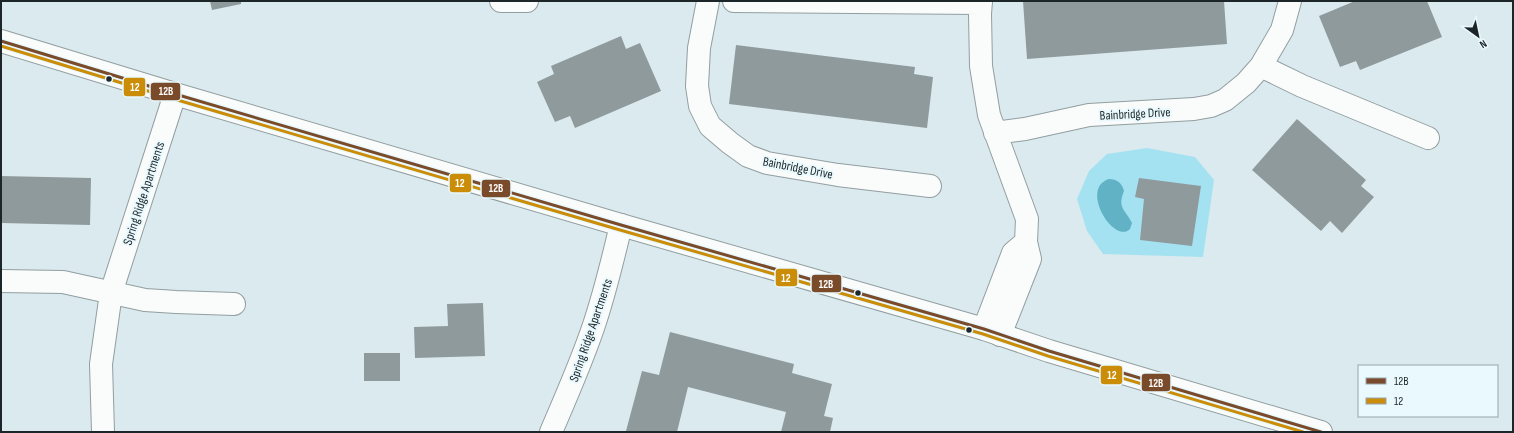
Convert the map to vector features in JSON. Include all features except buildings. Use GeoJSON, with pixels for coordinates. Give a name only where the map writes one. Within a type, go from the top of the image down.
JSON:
{"type":"FeatureCollection","features":[{"type":"Feature","properties":{"kind":"street"},"geometry":{"type":"LineString","coordinates":[[501,1],[527,1]]}},
{"type":"Feature","properties":{"kind":"street","name":"Bainbridge Drive"},"geometry":{"type":"LineString","coordinates":[[708,1],[699,48],[697,86],[700,106],[710,126],[730,143],[748,156],[768,163],[838,175],[930,186]]}},
{"type":"Feature","properties":{"kind":"street"},"geometry":{"type":"LineString","coordinates":[[734,1],[981,2],[981,66],[989,115],[1027,219],[1026,242],[1013,253],[992,332]]}},
{"type":"Feature","properties":{"kind":"street","name":"Bainbridge Drive"},"geometry":{"type":"LineString","coordinates":[[995,133],[1025,129],[1089,115],[1194,109],[1211,106],[1225,100],[1246,83],[1261,66],[1282,30],[1290,1]]}},
{"type":"Feature","properties":{"kind":"street"},"geometry":{"type":"LineString","coordinates":[[1,41],[175,94],[621,225],[992,332],[1049,351],[1320,432]]}},
{"type":"Feature","properties":{"kind":"street"},"geometry":{"type":"LineString","coordinates":[[1261,66],[1302,86],[1428,138]]}},
{"type":"Feature","properties":{"kind":"street","name":"Spring Ridge Apartments"},"geometry":{"type":"LineString","coordinates":[[103,432],[101,364],[111,293],[175,94]]}},
{"type":"Feature","properties":{"kind":"street","name":"Spring Ridge Apartments"},"geometry":{"type":"LineString","coordinates":[[551,432],[579,367],[594,325],[610,272],[621,225]]}},
{"type":"Feature","properties":{"kind":"street"},"geometry":{"type":"LineString","coordinates":[[1,281],[63,282],[145,300],[234,304]]}},
{"type":"Feature","properties":{"kind":"shaded area"},"geometry":{"type":"Polygon","coordinates":[[[1147,148],[1195,157],[1214,180],[1203,257],[1103,254],[1087,231],[1077,199],[1089,171],[1107,154],[1147,148]]]}},
{"type":"Feature","properties":{"kind":"shaded area"},"geometry":{"type":"Polygon","coordinates":[[[1109,179],[1119,182],[1124,191],[1121,201],[1122,205],[1132,223],[1130,229],[1123,232],[1108,223],[1098,203],[1097,193],[1101,184],[1109,179]]]}},
{"type":"Feature","properties":{"kind":"transit line","name":"12B"},"geometry":{"type":"LineString","coordinates":[[1,41],[175,94],[621,225],[984,329],[1049,351],[1321,432]]}},
{"type":"Feature","properties":{"kind":"transit line","name":"12"},"geometry":{"type":"LineString","coordinates":[[1,46],[174,99],[620,230],[983,334],[1048,356],[1303,432]]}}]}
